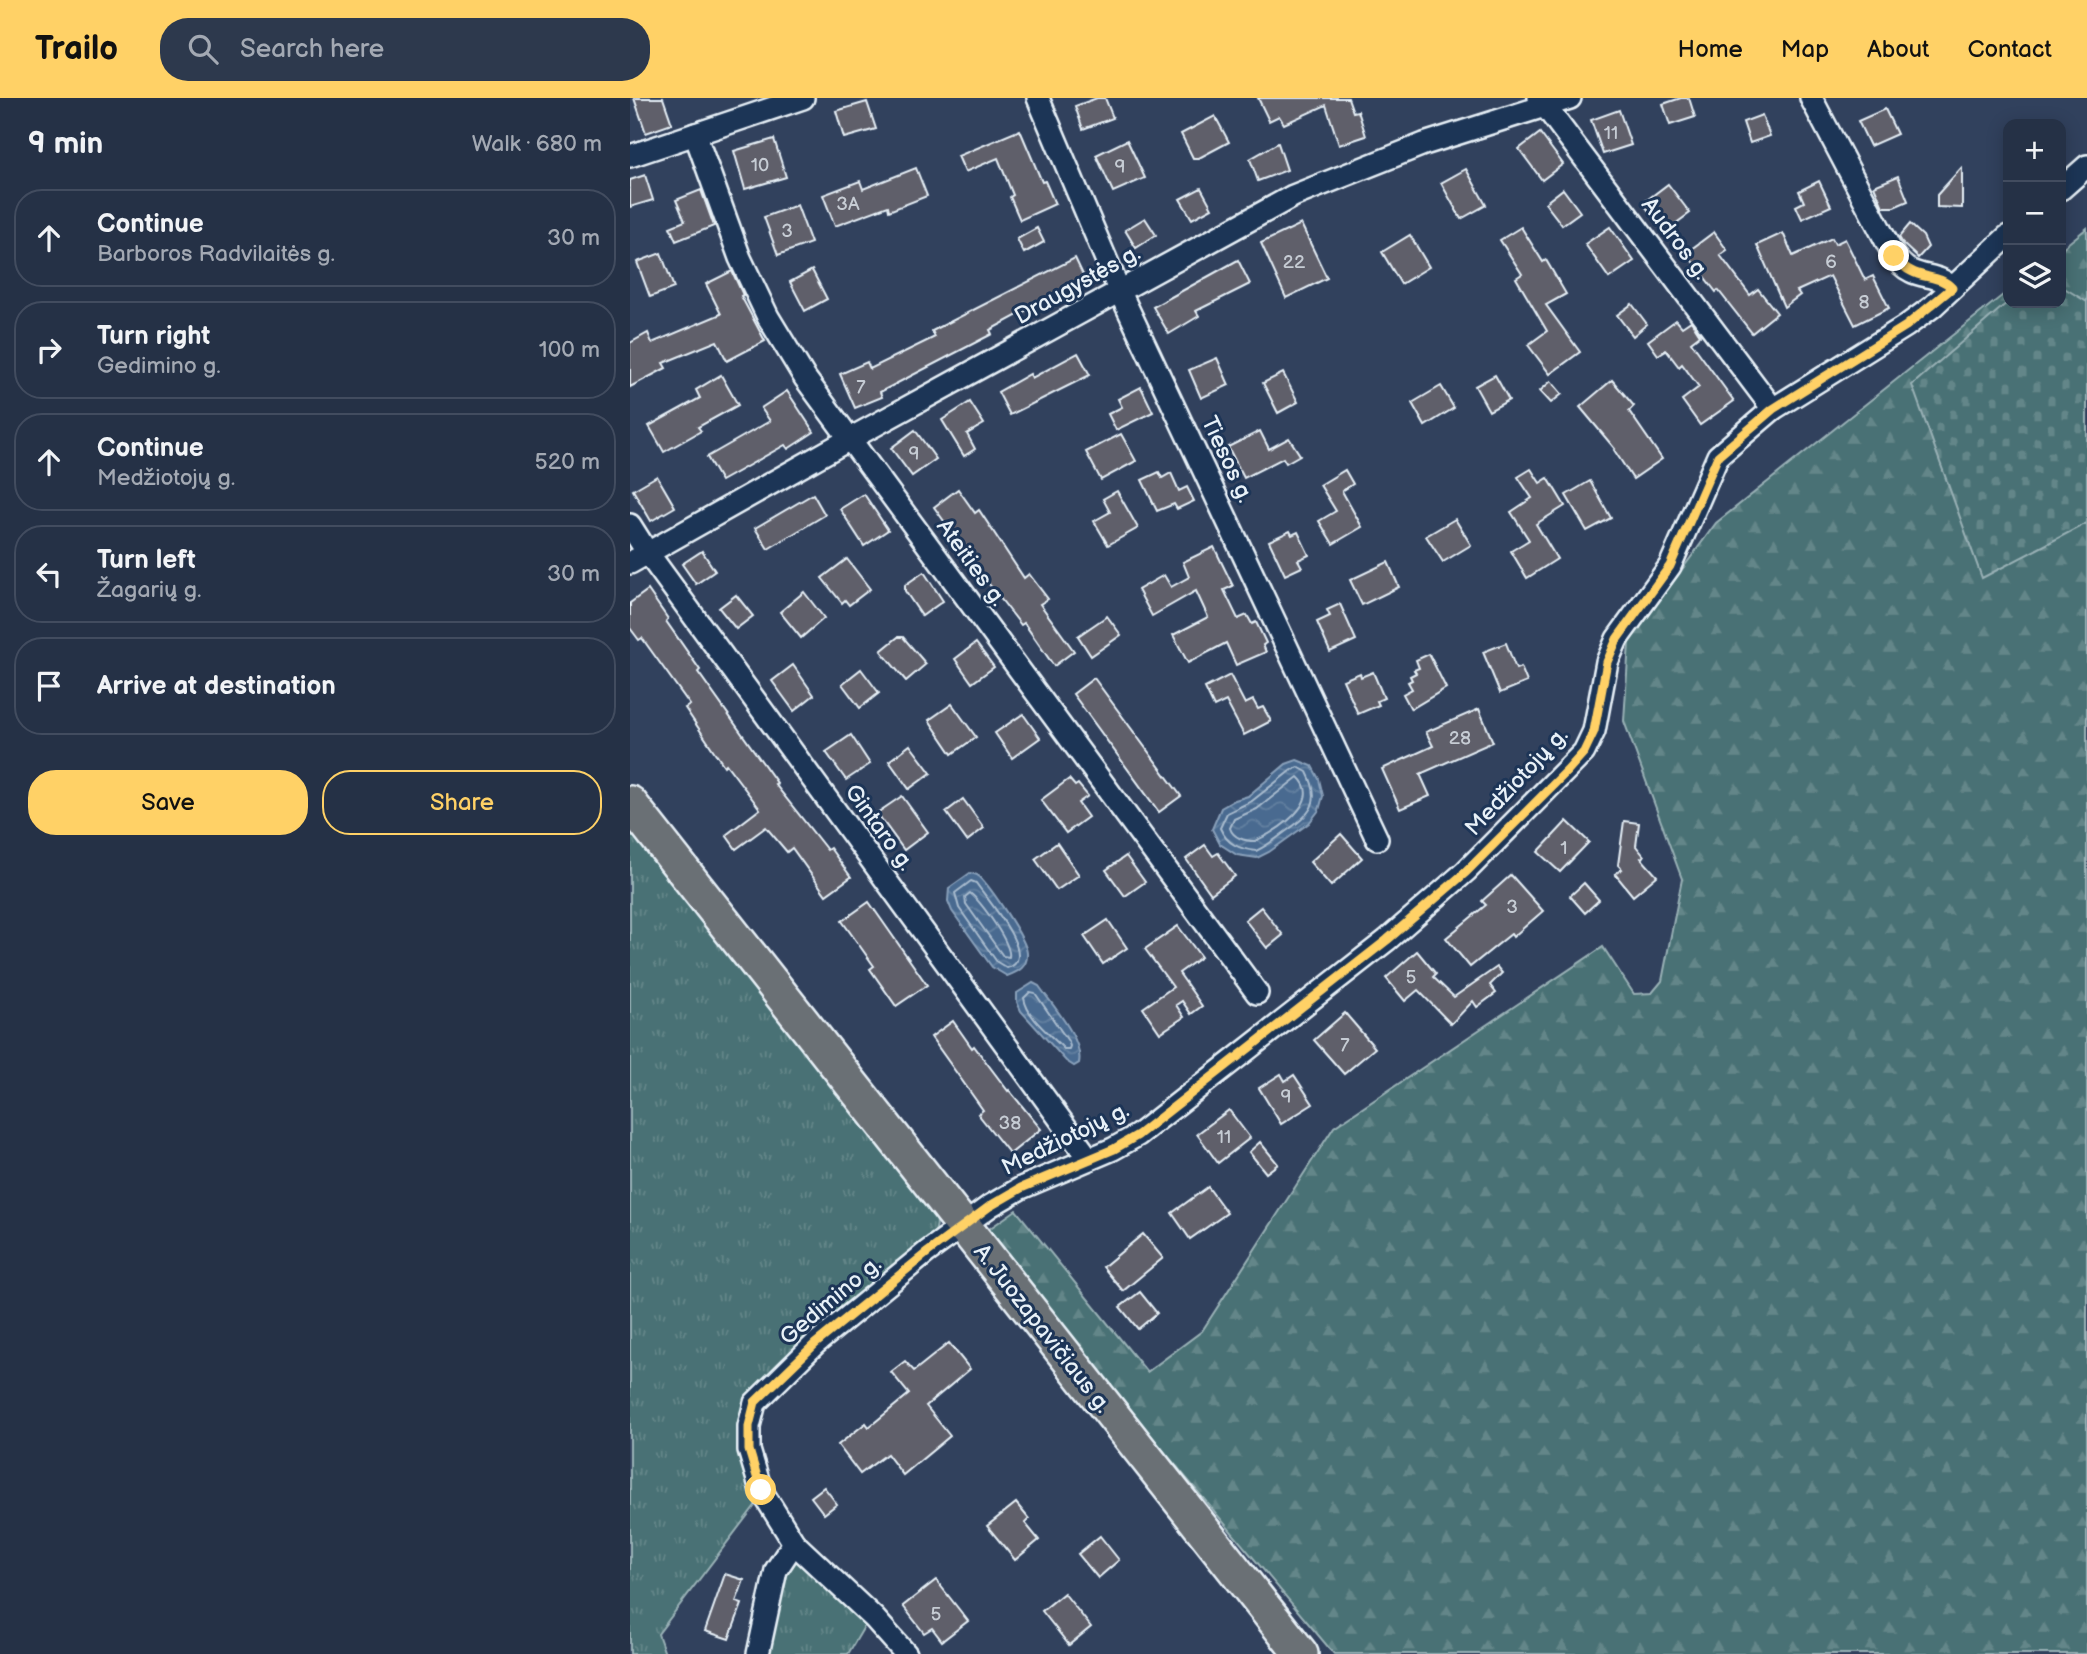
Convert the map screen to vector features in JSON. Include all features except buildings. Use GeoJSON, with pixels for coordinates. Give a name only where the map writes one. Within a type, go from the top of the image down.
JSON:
{"type":"FeatureCollection","features":[{"type":"Feature","properties":{"kind":"main road","name":"A. Juozapavičiaus g."},"geometry":{"type":"LineString","coordinates":[[630,803],[1301,1654]]}},
{"type":"Feature","properties":{"kind":"street"},"geometry":{"type":"LineString","coordinates":[[630,156],[695,134],[750,106],[803,98]]}},
{"type":"Feature","properties":{"kind":"street","name":"Tiesos g."},"geometry":{"type":"LineString","coordinates":[[1038,98],[1119,290],[1377,839]]}},
{"type":"Feature","properties":{"kind":"street","name":"Draugystės g."},"geometry":{"type":"LineString","coordinates":[[638,558],[1293,196],[1424,144],[1541,102],[1570,98]]}},
{"type":"Feature","properties":{"kind":"street"},"geometry":{"type":"LineString","coordinates":[[1811,98],[1894,256],[1907,270],[1942,279],[1952,288]]}},
{"type":"Feature","properties":{"kind":"street","name":"Audros g."},"geometry":{"type":"LineString","coordinates":[[1541,102],[1773,409]]}},
{"type":"Feature","properties":{"kind":"street","name":"Ateities g."},"geometry":{"type":"LineString","coordinates":[[695,134],[740,258],[768,317],[805,378],[1256,993]]}},
{"type":"Feature","properties":{"kind":"street"},"geometry":{"type":"LineString","coordinates":[[2066,185],[2087,166]]}},
{"type":"Feature","properties":{"kind":"street","name":"Medžiotojų g."},"geometry":{"type":"LineString","coordinates":[[963,1227],[990,1206],[1021,1188],[1138,1135],[1387,940],[1466,872],[1584,752],[1594,731],[1607,662],[1617,639],[1670,566],[1718,456],[1773,409],[1906,326],[2003,241]]}},
{"type":"Feature","properties":{"kind":"street","name":"Gintaro g."},"geometry":{"type":"LineString","coordinates":[[630,525],[638,558],[1089,1159]]}},
{"type":"Feature","properties":{"kind":"street","name":"Gedimino g."},"geometry":{"type":"LineString","coordinates":[[794,1543],[761,1490],[749,1450],[749,1426],[755,1402],[815,1344],[963,1227]]}},
{"type":"Feature","properties":{"kind":"street"},"geometry":{"type":"LineString","coordinates":[[758,1654],[776,1570],[794,1543],[874,1618],[906,1654]]}},
{"type":"Feature","properties":{"kind":"green space"},"geometry":{"type":"Polygon","coordinates":[[[2087,228],[2087,1654],[1334,1654],[1125,1405],[989,1229],[1016,1210],[1147,1372],[1202,1331],[1334,1127],[1603,947],[1634,994],[1652,993],[1662,981],[1682,879],[1624,721],[1629,642],[1716,523],[2003,295],[2003,308],[2066,308],[2066,245],[2087,228]]]}},
{"type":"Feature","properties":{"kind":"green space"},"geometry":{"type":"Polygon","coordinates":[[[2066,289],[2087,302],[2087,523],[1982,578],[1912,385],[2003,306],[2066,308],[2066,289]]]}},
{"type":"Feature","properties":{"kind":"green space"},"geometry":{"type":"Polygon","coordinates":[[[630,827],[935,1211],[937,1222],[930,1239],[824,1322],[770,1373],[751,1396],[741,1416],[739,1438],[742,1460],[757,1503],[658,1634],[665,1654],[630,1654],[630,827]]]}},
{"type":"Feature","properties":{"kind":"green space"},"geometry":{"type":"Polygon","coordinates":[[[794,1557],[868,1620],[848,1654],[765,1654],[779,1592],[794,1557]]]}},
{"type":"Feature","properties":{"kind":"water"},"geometry":{"type":"Polygon","coordinates":[[[1297,760],[1312,766],[1323,796],[1319,810],[1309,823],[1257,858],[1237,855],[1220,844],[1212,829],[1221,808],[1248,796],[1286,764],[1297,760]]]}},
{"type":"Feature","properties":{"kind":"water"},"geometry":{"type":"Polygon","coordinates":[[[970,873],[979,876],[992,892],[1025,946],[1027,958],[1024,965],[1007,976],[992,967],[952,911],[948,901],[949,888],[970,873]]]}},
{"type":"Feature","properties":{"kind":"water"},"geometry":{"type":"Polygon","coordinates":[[[1033,983],[1039,986],[1059,1013],[1077,1044],[1079,1063],[1074,1066],[1066,1061],[1021,1011],[1017,993],[1033,983]]]}},
{"type":"Feature","properties":{"kind":"route"},"geometry":{"type":"LineString","coordinates":[[761,1490],[749,1450],[749,1426],[755,1402],[815,1344],[928,1252],[990,1206],[1021,1188],[1114,1149],[1138,1135],[1387,940],[1466,872],[1567,771],[1584,752],[1594,731],[1607,662],[1617,639],[1670,566],[1718,456],[1773,409],[1906,326],[1952,288],[1942,279],[1907,270],[1894,256]]}}]}
